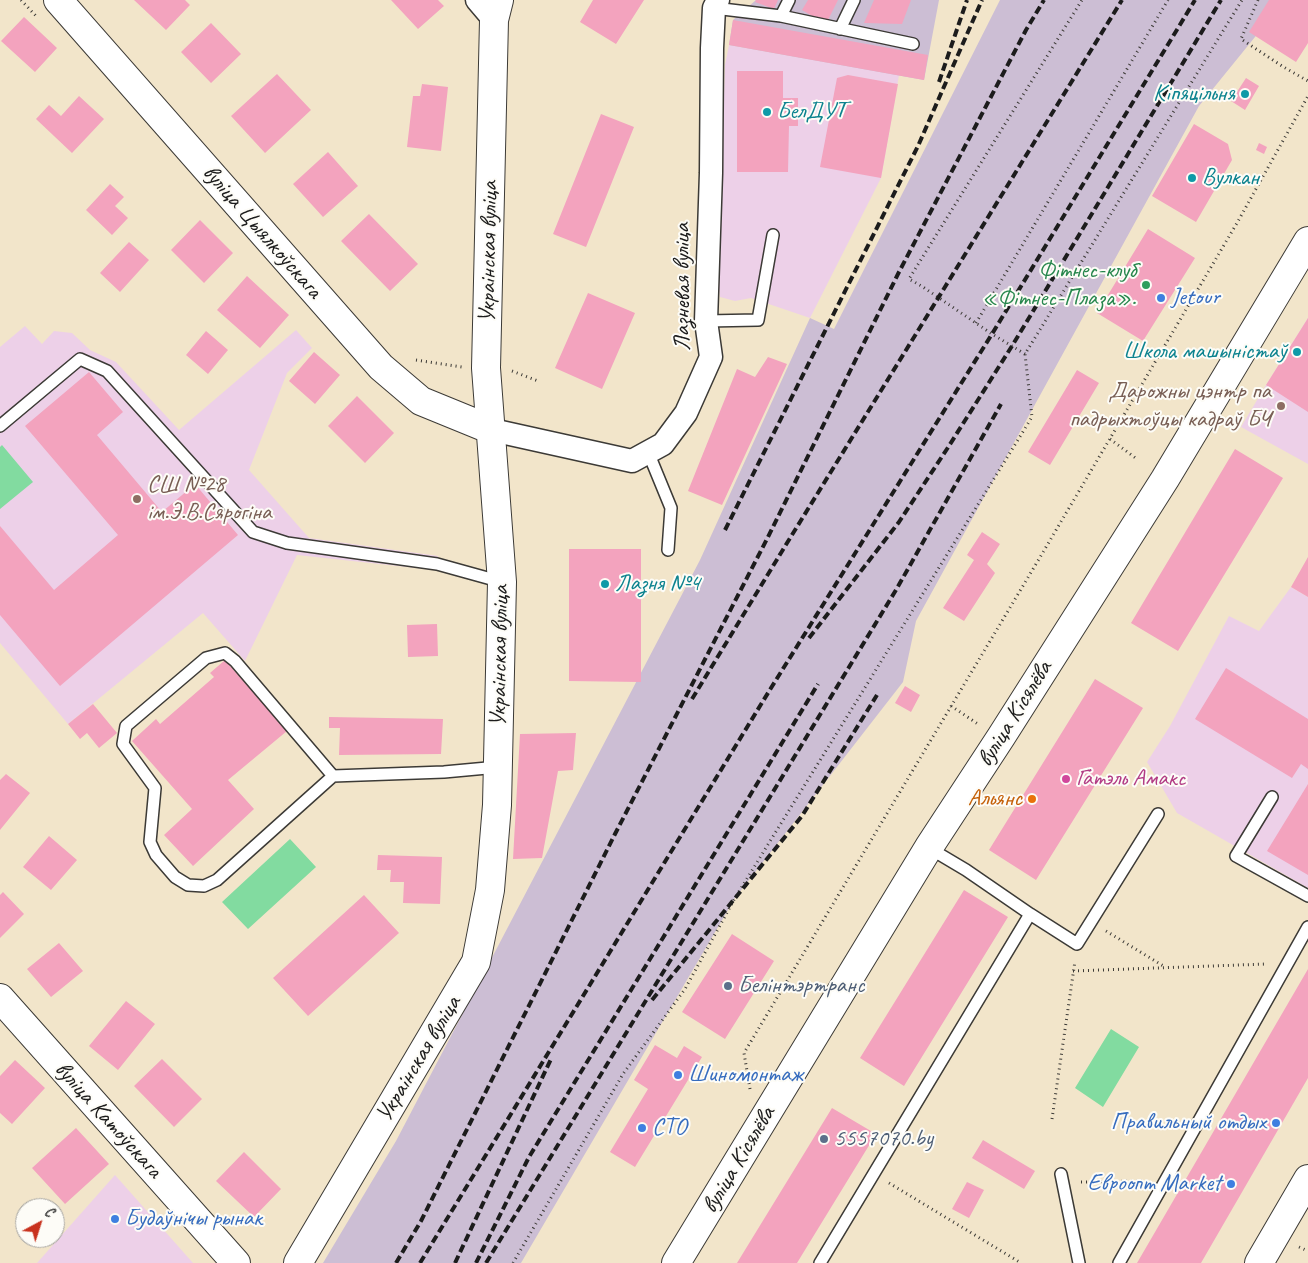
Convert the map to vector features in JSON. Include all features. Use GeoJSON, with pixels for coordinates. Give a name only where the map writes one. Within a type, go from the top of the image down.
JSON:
{"type":"FeatureCollection","features":[{"type":"Feature","properties":{"kind":"street","name":"вуліца Цыялкоўскага"},"geometry":{"type":"LineString","coordinates":[[58,0],[381,367],[420,401],[492,430]]}},
{"type":"Feature","properties":{"kind":"street","name":"Лазневая вуліца"},"geometry":{"type":"LineString","coordinates":[[492,430],[632,461],[663,444],[686,413],[711,357],[706,321],[716,4]]}},
{"type":"Feature","properties":{"kind":"street","name":"Украінская вуліца"},"geometry":{"type":"LineString","coordinates":[[298,1263],[476,962],[490,890],[497,805],[502,582],[486,368],[490,6]]}},
{"type":"Feature","properties":{"kind":"street","name":"вуліца Кісялёва"},"geometry":{"type":"LineString","coordinates":[[676,1263],[928,847],[1001,737],[1166,478],[1304,247]]}},
{"type":"Feature","properties":{"kind":"street","name":"вуліца Катоўскага"},"geometry":{"type":"LineString","coordinates":[[0,998],[236,1263]]}},
{"type":"Feature","properties":{"kind":"street"},"geometry":{"type":"LineString","coordinates":[[1259,1263],[1308,1178]]}},
{"type":"Feature","properties":{"kind":"lane"},"geometry":{"type":"LineString","coordinates":[[781,16],[789,0]]}},
{"type":"Feature","properties":{"kind":"lane"},"geometry":{"type":"LineString","coordinates":[[840,30],[854,0]]}},
{"type":"Feature","properties":{"kind":"lane"},"geometry":{"type":"LineString","coordinates":[[716,4],[913,44]]}},
{"type":"Feature","properties":{"kind":"lane"},"geometry":{"type":"LineString","coordinates":[[706,321],[758,320],[773,235]]}},
{"type":"Feature","properties":{"kind":"lane"},"geometry":{"type":"LineString","coordinates":[[0,426],[80,359],[107,371],[253,532],[287,543],[437,564],[502,582]]}},
{"type":"Feature","properties":{"kind":"lane"},"geometry":{"type":"LineString","coordinates":[[648,452],[671,508],[668,550]]}},
{"type":"Feature","properties":{"kind":"lane"},"geometry":{"type":"LineString","coordinates":[[333,776],[235,661],[225,653],[206,658],[126,726],[123,744],[155,788],[150,842],[156,855],[175,877],[188,885],[204,886],[217,880],[333,776],[444,772],[498,767]]}},
{"type":"Feature","properties":{"kind":"lane"},"geometry":{"type":"LineString","coordinates":[[1272,797],[1236,856],[1308,896]]}},
{"type":"Feature","properties":{"kind":"lane"},"geometry":{"type":"LineString","coordinates":[[928,847],[1077,944],[1158,814]]}},
{"type":"Feature","properties":{"kind":"lane"},"geometry":{"type":"LineString","coordinates":[[820,1263],[1030,914]]}},
{"type":"Feature","properties":{"kind":"lane"},"geometry":{"type":"LineString","coordinates":[[1119,1263],[1308,928]]}},
{"type":"Feature","properties":{"kind":"lane"},"geometry":{"type":"LineString","coordinates":[[1062,1178],[1080,1263]]}},
{"type":"Feature","properties":{"kind":"path"},"geometry":{"type":"LineString","coordinates":[[1025,354],[923,286],[909,279],[1082,0]]}},
{"type":"Feature","properties":{"kind":"path"},"geometry":{"type":"LineString","coordinates":[[976,323],[1168,0]]}},
{"type":"Feature","properties":{"kind":"path"},"geometry":{"type":"LineString","coordinates":[[513,1263],[623,1074],[686,989],[735,898],[1032,417],[1025,354],[1242,0]]}},
{"type":"Feature","properties":{"kind":"path"},"geometry":{"type":"LineString","coordinates":[[1258,0],[1242,39],[1308,81]]}},
{"type":"Feature","properties":{"kind":"path"},"geometry":{"type":"LineString","coordinates":[[750,1090],[744,1053],[1110,439],[1237,223],[1308,96]]}},
{"type":"Feature","properties":{"kind":"path"},"geometry":{"type":"LineString","coordinates":[[414,360],[461,367]]}},
{"type":"Feature","properties":{"kind":"path"},"geometry":{"type":"LineString","coordinates":[[504,368],[538,381]]}},
{"type":"Feature","properties":{"kind":"path"},"geometry":{"type":"LineString","coordinates":[[1110,439],[1138,459]]}},
{"type":"Feature","properties":{"kind":"path"},"geometry":{"type":"LineString","coordinates":[[951,706],[983,727]]}},
{"type":"Feature","properties":{"kind":"path"},"geometry":{"type":"LineString","coordinates":[[1091,922],[1165,968]]}},
{"type":"Feature","properties":{"kind":"path"},"geometry":{"type":"LineString","coordinates":[[1052,1119],[1077,944]]}},
{"type":"Feature","properties":{"kind":"path"},"geometry":{"type":"LineString","coordinates":[[1073,971],[1288,963]]}},
{"type":"Feature","properties":{"kind":"path"},"geometry":{"type":"LineString","coordinates":[[874,1174],[1021,1263]]}},
{"type":"Feature","properties":{"kind":"path"},"geometry":{"type":"LineString","coordinates":[[1062,1178],[1166,1180]]}},
{"type":"Feature","properties":{"kind":"path"},"geometry":{"type":"LineString","coordinates":[[1299,1246],[1308,1251]]}},
{"type":"Feature","properties":{"kind":"shaded area"},"geometry":{"type":"Polygon","coordinates":[[[756,0],[939,0],[924,80],[729,45],[733,20],[756,0]]]}},
{"type":"Feature","properties":{"kind":"shaded area"},"geometry":{"type":"Polygon","coordinates":[[[1000,0],[1285,0],[1199,106],[916,621],[903,682],[735,898],[521,1263],[323,1263],[396,1141],[700,560],[810,318],[834,329],[1000,0]]]}},
{"type":"Feature","properties":{"kind":"shaded area"},"geometry":{"type":"Polygon","coordinates":[[[729,45],[899,75],[881,178],[810,318],[751,298],[735,301],[720,297],[718,279],[725,65],[729,45]]]}},
{"type":"Feature","properties":{"kind":"shaded area","name":"Дарожны цэнтр па падрыхтоўцы кадраў БЧ"},"geometry":{"type":"Polygon","coordinates":[[[1308,318],[1308,464],[1241,427],[1308,318]]]}},
{"type":"Feature","properties":{"kind":"shaded area","name":"СШ №28 ім.Э.В.Сярогіна"},"geometry":{"type":"Polygon","coordinates":[[[25,326],[42,344],[54,331],[72,333],[90,350],[116,362],[179,430],[296,330],[312,348],[287,373],[249,470],[309,538],[438,556],[435,570],[297,555],[245,661],[203,613],[68,724],[0,643],[0,347],[25,326]]]}},
{"type":"Feature","properties":{"kind":"shaded area"},"geometry":{"type":"Polygon","coordinates":[[[1291,587],[1308,597],[1308,888],[1177,813],[1147,762],[1170,726],[1229,616],[1259,631],[1291,587]]]}},
{"type":"Feature","properties":{"kind":"shaded area","name":"Будаўнічы рынак"},"geometry":{"type":"Polygon","coordinates":[[[115,1175],[193,1263],[37,1263],[50,1248],[65,1248],[65,1231],[115,1175]]]}},
{"type":"Feature","properties":{"kind":"green space"},"geometry":{"type":"Polygon","coordinates":[[[2,445],[33,482],[0,509],[0,447],[2,445]]]}},
{"type":"Feature","properties":{"kind":"green space"},"geometry":{"type":"Polygon","coordinates":[[[290,839],[316,867],[248,929],[222,902],[290,839]]]}},
{"type":"Feature","properties":{"kind":"green space"},"geometry":{"type":"Polygon","coordinates":[[[1111,1029],[1139,1047],[1103,1107],[1075,1088],[1111,1029]]]}},
{"type":"Feature","properties":{"kind":"building"},"geometry":{"type":"Polygon","coordinates":[[[134,0],[185,0],[190,5],[166,30],[134,0]]]}},
{"type":"Feature","properties":{"kind":"building"},"geometry":{"type":"Polygon","coordinates":[[[391,0],[438,0],[444,6],[418,29],[391,0]]]}},
{"type":"Feature","properties":{"kind":"building"},"geometry":{"type":"Polygon","coordinates":[[[593,0],[644,0],[616,44],[580,22],[593,0]]]}},
{"type":"Feature","properties":{"kind":"building"},"geometry":{"type":"Polygon","coordinates":[[[756,0],[778,0],[774,9],[755,2],[756,0]]]}},
{"type":"Feature","properties":{"kind":"building"},"geometry":{"type":"Polygon","coordinates":[[[808,0],[838,0],[826,24],[802,10],[808,0]]]}},
{"type":"Feature","properties":{"kind":"building"},"geometry":{"type":"Polygon","coordinates":[[[874,0],[911,0],[902,24],[864,23],[874,0]]]}},
{"type":"Feature","properties":{"kind":"building"},"geometry":{"type":"Polygon","coordinates":[[[1269,0],[1308,0],[1308,43],[1296,62],[1249,32],[1269,0]]]}},
{"type":"Feature","properties":{"kind":"building"},"geometry":{"type":"Polygon","coordinates":[[[24,17],[57,48],[35,72],[1,41],[24,17]]]}},
{"type":"Feature","properties":{"kind":"building"},"geometry":{"type":"Polygon","coordinates":[[[733,20],[928,55],[924,80],[729,45],[733,20]]]}},
{"type":"Feature","properties":{"kind":"building"},"geometry":{"type":"Polygon","coordinates":[[[211,23],[241,54],[211,83],[181,52],[211,23]]]}},
{"type":"Feature","properties":{"kind":"building","name":"БелДУТ"},"geometry":{"type":"Polygon","coordinates":[[[737,71],[783,71],[783,98],[798,98],[798,126],[789,126],[788,172],[737,172],[737,71]]]}},
{"type":"Feature","properties":{"kind":"building"},"geometry":{"type":"Polygon","coordinates":[[[277,74],[311,110],[265,153],[231,116],[277,74]]]}},
{"type":"Feature","properties":{"kind":"building"},"geometry":{"type":"Polygon","coordinates":[[[848,75],[898,84],[881,178],[820,167],[837,78],[848,75]]]}},
{"type":"Feature","properties":{"kind":"building","name":"Кіпяцільня"},"geometry":{"type":"Polygon","coordinates":[[[1246,78],[1259,86],[1245,110],[1231,101],[1246,78]]]}},
{"type":"Feature","properties":{"kind":"building"},"geometry":{"type":"Polygon","coordinates":[[[422,84],[448,87],[441,151],[407,147],[413,96],[420,96],[422,84]]]}},
{"type":"Feature","properties":{"kind":"building"},"geometry":{"type":"Polygon","coordinates":[[[79,96],[104,119],[72,153],[36,119],[49,105],[61,116],[79,96]]]}},
{"type":"Feature","properties":{"kind":"building"},"geometry":{"type":"Polygon","coordinates":[[[601,114],[634,127],[586,247],[553,234],[601,114]]]}},
{"type":"Feature","properties":{"kind":"building","name":"Вулкан"},"geometry":{"type":"Polygon","coordinates":[[[1194,124],[1228,144],[1232,160],[1196,222],[1152,196],[1194,124]]]}},
{"type":"Feature","properties":{"kind":"building"},"geometry":{"type":"Polygon","coordinates":[[[1259,143],[1267,147],[1264,154],[1256,150],[1259,143]]]}},
{"type":"Feature","properties":{"kind":"building"},"geometry":{"type":"Polygon","coordinates":[[[328,152],[358,186],[323,217],[293,184],[328,152]]]}},
{"type":"Feature","properties":{"kind":"building"},"geometry":{"type":"Polygon","coordinates":[[[110,184],[124,197],[115,206],[128,218],[112,235],[86,210],[110,184]]]}},
{"type":"Feature","properties":{"kind":"building"},"geometry":{"type":"Polygon","coordinates":[[[369,214],[418,264],[390,291],[341,241],[369,214]]]}},
{"type":"Feature","properties":{"kind":"building"},"geometry":{"type":"Polygon","coordinates":[[[200,220],[233,253],[204,283],[171,250],[200,220]]]}},
{"type":"Feature","properties":{"kind":"building","name":"Фітнес-клуб «Фітнес-Плаза»."},"geometry":{"type":"Polygon","coordinates":[[[1148,229],[1195,258],[1143,341],[1097,313],[1148,229]]]}},
{"type":"Feature","properties":{"kind":"building"},"geometry":{"type":"Polygon","coordinates":[[[129,242],[149,260],[120,292],[100,273],[129,242]]]}},
{"type":"Feature","properties":{"kind":"building"},"geometry":{"type":"Polygon","coordinates":[[[247,276],[289,315],[260,348],[217,310],[247,276]]]}},
{"type":"Feature","properties":{"kind":"building"},"geometry":{"type":"Polygon","coordinates":[[[588,293],[635,313],[602,389],[555,368],[588,293]]]}},
{"type":"Feature","properties":{"kind":"building","name":"Школа машыністаў"},"geometry":{"type":"Polygon","coordinates":[[[1308,318],[1308,412],[1266,385],[1308,318]]]}},
{"type":"Feature","properties":{"kind":"building"},"geometry":{"type":"Polygon","coordinates":[[[206,331],[228,350],[208,374],[186,355],[206,331]]]}},
{"type":"Feature","properties":{"kind":"building"},"geometry":{"type":"Polygon","coordinates":[[[314,352],[340,375],[315,404],[289,381],[314,352]]]}},
{"type":"Feature","properties":{"kind":"building"},"geometry":{"type":"Polygon","coordinates":[[[768,357],[787,364],[722,505],[688,491],[737,369],[755,377],[768,357]]]}},
{"type":"Feature","properties":{"kind":"building"},"geometry":{"type":"Polygon","coordinates":[[[1077,370],[1099,383],[1050,465],[1028,452],[1077,370]]]}},
{"type":"Feature","properties":{"kind":"building"},"geometry":{"type":"Polygon","coordinates":[[[89,372],[123,412],[97,435],[162,512],[195,484],[238,535],[60,686],[0,615],[0,526],[54,590],[118,535],[25,426],[89,372]]]}},
{"type":"Feature","properties":{"kind":"building"},"geometry":{"type":"Polygon","coordinates":[[[357,396],[394,433],[365,463],[328,426],[357,396]]]}},
{"type":"Feature","properties":{"kind":"building"},"geometry":{"type":"Polygon","coordinates":[[[1235,449],[1283,478],[1178,651],[1131,623],[1235,449]]]}},
{"type":"Feature","properties":{"kind":"building"},"geometry":{"type":"Polygon","coordinates":[[[982,532],[1000,544],[987,564],[995,573],[964,621],[943,608],[974,560],[967,555],[982,532]]]}},
{"type":"Feature","properties":{"kind":"building","name":"Лазня №4"},"geometry":{"type":"Polygon","coordinates":[[[569,549],[641,549],[641,682],[569,681],[569,549]]]}},
{"type":"Feature","properties":{"kind":"building"},"geometry":{"type":"Polygon","coordinates":[[[1308,557],[1308,597],[1291,587],[1308,557]]]}},
{"type":"Feature","properties":{"kind":"building"},"geometry":{"type":"Polygon","coordinates":[[[437,624],[438,656],[408,657],[407,625],[437,624]]]}},
{"type":"Feature","properties":{"kind":"building"},"geometry":{"type":"Polygon","coordinates":[[[225,660],[287,731],[228,780],[254,809],[193,866],[164,835],[192,809],[132,741],[156,719],[160,724],[214,677],[210,673],[225,660]]]}},
{"type":"Feature","properties":{"kind":"building"},"geometry":{"type":"Polygon","coordinates":[[[1226,668],[1308,719],[1308,769],[1301,764],[1292,778],[1195,719],[1226,668]]]}},
{"type":"Feature","properties":{"kind":"building","name":"Гатэль Амакс"},"geometry":{"type":"Polygon","coordinates":[[[1095,679],[1143,708],[1036,880],[989,850],[1095,679]]]}},
{"type":"Feature","properties":{"kind":"building"},"geometry":{"type":"Polygon","coordinates":[[[905,686],[920,695],[911,712],[895,703],[905,686]]]}},
{"type":"Feature","properties":{"kind":"building"},"geometry":{"type":"Polygon","coordinates":[[[93,704],[117,733],[99,748],[87,733],[80,739],[68,724],[93,704]]]}},
{"type":"Feature","properties":{"kind":"building"},"geometry":{"type":"Polygon","coordinates":[[[329,717],[443,719],[441,754],[339,755],[340,728],[329,728],[329,717]]]}},
{"type":"Feature","properties":{"kind":"building"},"geometry":{"type":"Polygon","coordinates":[[[576,733],[573,770],[558,771],[542,858],[513,859],[520,734],[576,733]]]}},
{"type":"Feature","properties":{"kind":"building"},"geometry":{"type":"Polygon","coordinates":[[[6,774],[30,793],[0,830],[0,780],[6,774]]]}},
{"type":"Feature","properties":{"kind":"building"},"geometry":{"type":"Polygon","coordinates":[[[1308,784],[1308,875],[1267,851],[1308,784]]]}},
{"type":"Feature","properties":{"kind":"building"},"geometry":{"type":"Polygon","coordinates":[[[49,836],[77,860],[51,890],[23,867],[49,836]]]}},
{"type":"Feature","properties":{"kind":"building"},"geometry":{"type":"Polygon","coordinates":[[[378,855],[442,857],[440,904],[403,903],[404,882],[390,882],[391,870],[377,870],[378,855]]]}},
{"type":"Feature","properties":{"kind":"building"},"geometry":{"type":"Polygon","coordinates":[[[964,890],[1008,917],[904,1086],[860,1058],[964,890]]]}},
{"type":"Feature","properties":{"kind":"building"},"geometry":{"type":"Polygon","coordinates":[[[3,892],[24,914],[0,938],[0,895],[3,892]]]}},
{"type":"Feature","properties":{"kind":"building"},"geometry":{"type":"Polygon","coordinates":[[[364,895],[399,933],[308,1016],[273,978],[364,895]]]}},
{"type":"Feature","properties":{"kind":"building","name":"Белінтэртранс"},"geometry":{"type":"Polygon","coordinates":[[[732,934],[774,961],[725,1039],[682,1012],[732,934]]]}},
{"type":"Feature","properties":{"kind":"building"},"geometry":{"type":"Polygon","coordinates":[[[59,943],[83,971],[51,997],[27,969],[59,943]]]}},
{"type":"Feature","properties":{"kind":"building"},"geometry":{"type":"Polygon","coordinates":[[[1308,969],[1308,1078],[1201,1263],[1137,1263],[1308,969]]]}},
{"type":"Feature","properties":{"kind":"building"},"geometry":{"type":"Polygon","coordinates":[[[126,1001],[155,1024],[118,1070],[89,1046],[126,1001]]]}},
{"type":"Feature","properties":{"kind":"building"},"geometry":{"type":"Polygon","coordinates":[[[655,1045],[677,1058],[684,1046],[702,1057],[635,1167],[610,1152],[648,1089],[634,1080],[655,1045]]]}},
{"type":"Feature","properties":{"kind":"building"},"geometry":{"type":"Polygon","coordinates":[[[162,1059],[202,1099],[174,1127],[134,1086],[162,1059]]]}},
{"type":"Feature","properties":{"kind":"building"},"geometry":{"type":"Polygon","coordinates":[[[15,1060],[45,1088],[12,1124],[0,1113],[0,1076],[15,1060]]]}},
{"type":"Feature","properties":{"kind":"building"},"geometry":{"type":"Polygon","coordinates":[[[832,1108],[876,1134],[797,1263],[737,1263],[832,1108]]]}},
{"type":"Feature","properties":{"kind":"building"},"geometry":{"type":"Polygon","coordinates":[[[76,1128],[109,1164],[65,1204],[65,1198],[60,1198],[32,1168],[76,1128]]]}},
{"type":"Feature","properties":{"kind":"building"},"geometry":{"type":"Polygon","coordinates":[[[983,1140],[1035,1171],[1024,1189],[972,1158],[983,1140]]]}},
{"type":"Feature","properties":{"kind":"building"},"geometry":{"type":"Polygon","coordinates":[[[244,1152],[281,1189],[254,1217],[216,1181],[244,1152]]]}},
{"type":"Feature","properties":{"kind":"building"},"geometry":{"type":"Polygon","coordinates":[[[967,1182],[984,1190],[969,1218],[952,1209],[967,1182]]]}},
{"type":"Feature","properties":{"kind":"railway"},"geometry":{"type":"LineString","coordinates":[[939,82],[967,0]]}},
{"type":"Feature","properties":{"kind":"railway"},"geometry":{"type":"LineString","coordinates":[[725,530],[918,146],[982,0]]}},
{"type":"Feature","properties":{"kind":"railway"},"geometry":{"type":"LineString","coordinates":[[396,1263],[421,1221],[615,834],[768,537],[899,272],[1026,30],[1044,0]]}},
{"type":"Feature","properties":{"kind":"railway"},"geometry":{"type":"LineString","coordinates":[[692,699],[1122,0]]}},
{"type":"Feature","properties":{"kind":"railway"},"geometry":{"type":"LineString","coordinates":[[420,1263],[771,688],[992,334],[1195,0]]}},
{"type":"Feature","properties":{"kind":"railway"},"geometry":{"type":"LineString","coordinates":[[809,638],[899,522],[947,449],[1012,346],[1221,0]]}},
{"type":"Feature","properties":{"kind":"railway"},"geometry":{"type":"LineString","coordinates":[[486,1263],[896,590],[1001,404]]}},
{"type":"Feature","properties":{"kind":"railway"},"geometry":{"type":"LineString","coordinates":[[476,1263],[529,1157],[818,684]]}},
{"type":"Feature","properties":{"kind":"railway"},"geometry":{"type":"LineString","coordinates":[[652,1000],[802,816],[877,695]]}},
{"type":"Feature","properties":{"kind":"railway"},"geometry":{"type":"LineString","coordinates":[[455,1263],[551,1059]]}},
{"type":"Feature","properties":{"kind":"place","name":"Кіпяцільня"},"geometry":{"type":"Point","coordinates":[1245,94]}},
{"type":"Feature","properties":{"kind":"place","name":"БелДУТ"},"geometry":{"type":"Point","coordinates":[767,112]}},
{"type":"Feature","properties":{"kind":"place","name":"Вулкан"},"geometry":{"type":"Point","coordinates":[1192,178]}},
{"type":"Feature","properties":{"kind":"place","name":"Фітнес-клуб «Фітнес-Плаза»."},"geometry":{"type":"Point","coordinates":[1146,285]}},
{"type":"Feature","properties":{"kind":"place","name":"Jetour"},"geometry":{"type":"Point","coordinates":[1161,298]}},
{"type":"Feature","properties":{"kind":"place","name":"Школа машыністаў"},"geometry":{"type":"Point","coordinates":[1297,352]}},
{"type":"Feature","properties":{"kind":"place","name":"Дарожны цэнтр па падрыхтоўцы кадраў БЧ"},"geometry":{"type":"Point","coordinates":[1281,406]}},
{"type":"Feature","properties":{"kind":"place","name":"СШ №28 ім.Э.В.Сярогіна"},"geometry":{"type":"Point","coordinates":[137,499]}},
{"type":"Feature","properties":{"kind":"place","name":"Лазня №4"},"geometry":{"type":"Point","coordinates":[605,584]}},
{"type":"Feature","properties":{"kind":"place","name":"Гатэль Амакс"},"geometry":{"type":"Point","coordinates":[1066,779]}},
{"type":"Feature","properties":{"kind":"place","name":"Альянс"},"geometry":{"type":"Point","coordinates":[1032,799]}},
{"type":"Feature","properties":{"kind":"place","name":"Белінтэртранс"},"geometry":{"type":"Point","coordinates":[728,986]}},
{"type":"Feature","properties":{"kind":"place","name":"Шиномонтаж"},"geometry":{"type":"Point","coordinates":[678,1075]}},
{"type":"Feature","properties":{"kind":"place","name":"Правильный отдых"},"geometry":{"type":"Point","coordinates":[1276,1123]}},
{"type":"Feature","properties":{"kind":"place","name":"СТО"},"geometry":{"type":"Point","coordinates":[642,1128]}},
{"type":"Feature","properties":{"kind":"place","name":"5557070.by"},"geometry":{"type":"Point","coordinates":[824,1139]}},
{"type":"Feature","properties":{"kind":"place","name":"Евроопт Market"},"geometry":{"type":"Point","coordinates":[1231,1184]}},
{"type":"Feature","properties":{"kind":"place","name":"Будаўнічы рынак"},"geometry":{"type":"Point","coordinates":[115,1219]}}]}
